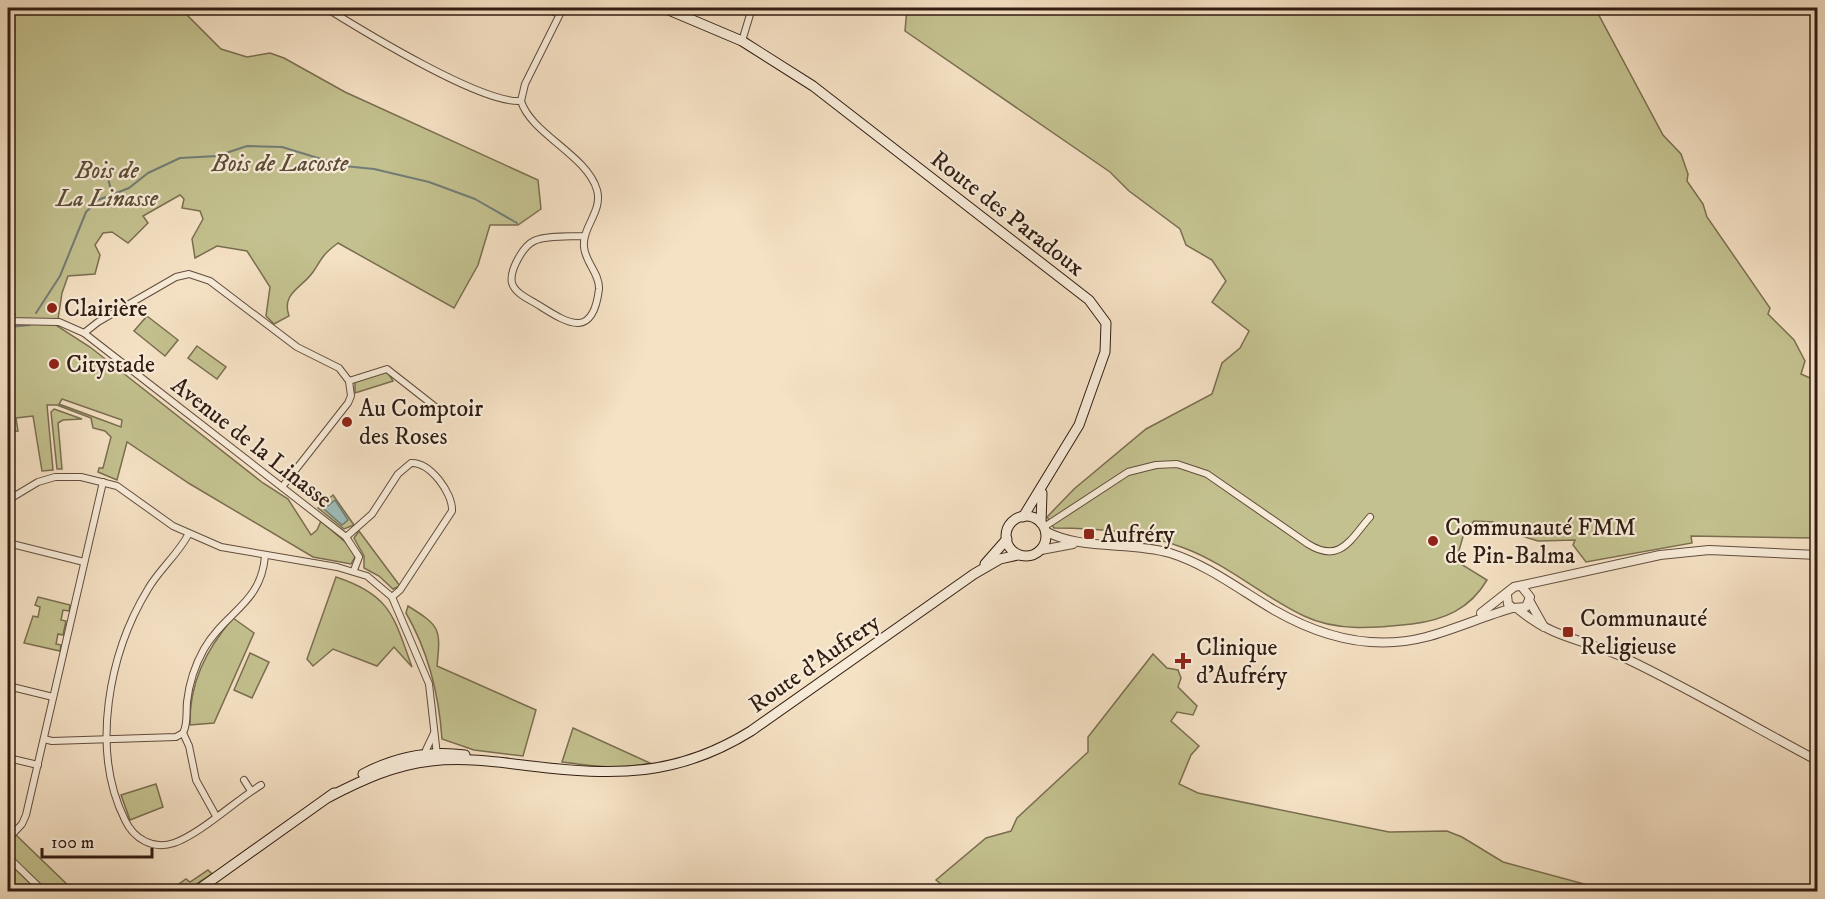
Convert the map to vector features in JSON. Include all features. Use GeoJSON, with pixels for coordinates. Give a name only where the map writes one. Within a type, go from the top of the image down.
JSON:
{"type":"FeatureCollection","features":[{"type":"Feature","properties":{"kind":"main road","name":"Route des Paradoux"},"geometry":{"type":"LineString","coordinates":[[664,8],[742,41],[835,101],[1089,300],[1103,316],[1107,342],[1095,385],[1071,442],[1023,517]]}},
{"type":"Feature","properties":{"kind":"main road"},"geometry":{"type":"LineString","coordinates":[[1044,527],[1030,517],[1023,517],[1009,527],[1007,539],[1009,546],[1018,555],[1030,556],[1041,550],[1046,537],[1040,505],[1047,478]]}},
{"type":"Feature","properties":{"kind":"main road","name":"Route d'Aufrery"},"geometry":{"type":"LineString","coordinates":[[974,574],[1007,539]]}},
{"type":"Feature","properties":{"kind":"main road","name":"Route d'Aufrery"},"geometry":{"type":"LineString","coordinates":[[195,891],[329,797],[375,774],[432,756],[603,773],[642,772],[668,767],[715,751],[751,731],[974,574],[1000,559],[1018,555]]}},
{"type":"Feature","properties":{"kind":"street"},"geometry":{"type":"LineString","coordinates":[[326,8],[471,87],[501,99],[521,101]]}},
{"type":"Feature","properties":{"kind":"street"},"geometry":{"type":"LineString","coordinates":[[546,8],[559,14]]}},
{"type":"Feature","properties":{"kind":"street"},"geometry":{"type":"LineString","coordinates":[[563,8],[525,84],[521,101],[529,119],[556,140],[594,184],[598,199],[597,208],[584,236],[585,255],[597,277],[598,291],[590,316],[582,323],[571,324],[518,292],[512,284],[512,273],[526,248],[534,241],[584,236]]}},
{"type":"Feature","properties":{"kind":"street"},"geometry":{"type":"LineString","coordinates":[[742,41],[752,8]]}},
{"type":"Feature","properties":{"kind":"street"},"geometry":{"type":"LineString","coordinates":[[84,333],[98,322],[176,277],[189,274],[199,276],[297,346],[339,368],[350,381],[348,403],[282,487]]}},
{"type":"Feature","properties":{"kind":"street","name":"Avenue de la Linasse"},"geometry":{"type":"LineString","coordinates":[[8,321],[59,322],[84,333],[346,537],[359,557],[354,570]]}},
{"type":"Feature","properties":{"kind":"street"},"geometry":{"type":"LineString","coordinates":[[350,381],[387,369],[438,409]]}},
{"type":"Feature","properties":{"kind":"street"},"geometry":{"type":"LineString","coordinates":[[346,537],[372,514],[398,474],[411,463],[425,466],[450,496],[452,511],[400,590],[392,597]]}},
{"type":"Feature","properties":{"kind":"street"},"geometry":{"type":"LineString","coordinates":[[1370,517],[1343,548],[1326,552],[1308,544],[1207,474],[1185,465],[1171,464],[1128,472],[1044,527],[1057,537],[1154,549],[1190,561],[1298,623],[1341,638],[1381,642],[1403,641],[1442,632],[1474,619],[1516,609],[1559,576]]}},
{"type":"Feature","properties":{"kind":"street"},"geometry":{"type":"LineString","coordinates":[[8,500],[38,482],[55,477],[81,477],[123,490],[188,535],[221,547],[354,570],[378,582],[392,597],[429,684],[434,733],[432,756]]}},
{"type":"Feature","properties":{"kind":"street"},"geometry":{"type":"LineString","coordinates":[[8,839],[25,820],[103,482]]}},
{"type":"Feature","properties":{"kind":"street"},"geometry":{"type":"LineString","coordinates":[[188,535],[149,586],[126,632],[110,691],[108,739],[117,797],[127,824],[137,837],[153,844],[174,843],[261,785]]}},
{"type":"Feature","properties":{"kind":"street"},"geometry":{"type":"LineString","coordinates":[[1041,550],[1088,542]]}},
{"type":"Feature","properties":{"kind":"street"},"geometry":{"type":"LineString","coordinates":[[8,543],[84,562]]}},
{"type":"Feature","properties":{"kind":"street"},"geometry":{"type":"LineString","coordinates":[[1474,619],[1507,595],[1514,587],[1684,551],[1740,550],[1818,555]]}},
{"type":"Feature","properties":{"kind":"street"},"geometry":{"type":"LineString","coordinates":[[216,816],[196,780],[189,746],[183,733],[190,684],[199,658],[222,624],[256,591],[263,574],[266,556]]}},
{"type":"Feature","properties":{"kind":"street"},"geometry":{"type":"LineString","coordinates":[[1522,586],[1544,627]]}},
{"type":"Feature","properties":{"kind":"street"},"geometry":{"type":"LineString","coordinates":[[1507,595],[1508,604],[1558,635],[1625,658],[1818,761]]}},
{"type":"Feature","properties":{"kind":"street"},"geometry":{"type":"LineString","coordinates":[[8,686],[53,697]]}},
{"type":"Feature","properties":{"kind":"street"},"geometry":{"type":"LineString","coordinates":[[44,739],[51,741],[108,739],[176,736],[183,733]]}},
{"type":"Feature","properties":{"kind":"street"},"geometry":{"type":"LineString","coordinates":[[432,756],[434,733]]}},
{"type":"Feature","properties":{"kind":"street"},"geometry":{"type":"LineString","coordinates":[[8,758],[38,765]]}},
{"type":"Feature","properties":{"kind":"street"},"geometry":{"type":"LineString","coordinates":[[244,780],[252,791]]}},
{"type":"Feature","properties":{"kind":"street"},"geometry":{"type":"LineString","coordinates":[[8,857],[44,891]]}},
{"type":"Feature","properties":{"kind":"street"},"geometry":{"type":"LineString","coordinates":[[8,888],[11,891]]}},
{"type":"Feature","properties":{"kind":"green space"},"geometry":{"type":"Polygon","coordinates":[[[8,8],[180,8],[221,49],[247,57],[270,53],[284,58],[345,92],[538,180],[541,209],[518,225],[490,225],[478,265],[454,308],[338,243],[326,253],[308,278],[290,296],[287,308],[289,316],[274,324],[266,316],[270,287],[247,251],[217,246],[195,258],[192,239],[203,219],[200,211],[182,208],[184,199],[180,195],[143,216],[148,223],[128,243],[112,232],[103,233],[95,245],[100,255],[95,274],[68,276],[62,293],[57,326],[90,347],[263,483],[288,499],[311,535],[317,530],[321,521],[351,547],[355,557],[351,564],[313,557],[190,484],[127,442],[117,480],[98,472],[99,468],[103,468],[111,437],[105,431],[93,428],[91,418],[57,405],[47,405],[53,470],[42,471],[33,416],[16,418],[18,431],[11,432],[8,406],[8,8]],[[62,399],[59,404],[121,427],[122,420],[62,399]]]}},
{"type":"Feature","properties":{"kind":"green space"},"geometry":{"type":"Polygon","coordinates":[[[907,8],[1595,8],[1663,135],[1681,154],[1688,174],[1687,181],[1703,204],[1707,217],[1770,308],[1768,314],[1794,340],[1805,361],[1801,374],[1817,381],[1817,538],[1691,536],[1692,543],[1586,562],[1573,545],[1575,540],[1538,541],[1503,530],[1494,522],[1474,521],[1464,533],[1456,561],[1487,580],[1473,599],[1435,620],[1357,628],[1330,625],[1304,616],[1230,571],[1184,548],[1152,538],[1120,532],[1054,528],[1047,517],[1074,489],[1146,429],[1212,394],[1222,363],[1240,348],[1249,331],[1212,302],[1226,281],[1212,260],[1186,245],[1180,229],[1129,191],[1110,172],[905,31],[907,8]]]}},
{"type":"Feature","properties":{"kind":"green space"},"geometry":{"type":"Polygon","coordinates":[[[147,316],[178,340],[165,356],[134,331],[147,316]]]}},
{"type":"Feature","properties":{"kind":"green space"},"geometry":{"type":"Polygon","coordinates":[[[197,346],[226,367],[217,379],[188,358],[197,346]]]}},
{"type":"Feature","properties":{"kind":"green space"},"geometry":{"type":"Polygon","coordinates":[[[387,371],[393,381],[355,393],[355,382],[387,371]]]}},
{"type":"Feature","properties":{"kind":"green space"},"geometry":{"type":"Polygon","coordinates":[[[54,409],[82,419],[63,420],[58,423],[62,469],[57,469],[51,412],[54,409]]]}},
{"type":"Feature","properties":{"kind":"green space"},"geometry":{"type":"Polygon","coordinates":[[[333,495],[354,525],[344,529],[318,508],[333,495]]]}},
{"type":"Feature","properties":{"kind":"green space"},"geometry":{"type":"Polygon","coordinates":[[[359,531],[400,586],[393,589],[379,576],[364,568],[364,556],[354,538],[359,531]]]}},
{"type":"Feature","properties":{"kind":"green space"},"geometry":{"type":"Polygon","coordinates":[[[336,577],[369,592],[388,610],[395,621],[412,667],[394,647],[377,666],[333,649],[313,666],[307,659],[336,577]]]}},
{"type":"Feature","properties":{"kind":"green space"},"geometry":{"type":"Polygon","coordinates":[[[38,597],[70,605],[69,611],[63,610],[61,620],[66,621],[63,635],[58,634],[56,644],[61,645],[60,651],[24,643],[33,616],[38,617],[40,607],[35,605],[38,597]]]}},
{"type":"Feature","properties":{"kind":"green space"},"geometry":{"type":"Polygon","coordinates":[[[408,606],[427,618],[436,629],[439,643],[437,666],[536,710],[523,756],[474,750],[442,739],[431,674],[406,613],[408,606]]]}},
{"type":"Feature","properties":{"kind":"green space"},"geometry":{"type":"Polygon","coordinates":[[[233,618],[254,633],[214,723],[190,725],[192,695],[201,668],[215,642],[233,618]]]}},
{"type":"Feature","properties":{"kind":"green space"},"geometry":{"type":"Polygon","coordinates":[[[250,653],[269,662],[252,698],[234,690],[250,653]]]}},
{"type":"Feature","properties":{"kind":"green space"},"geometry":{"type":"Polygon","coordinates":[[[1153,654],[1167,668],[1178,670],[1181,678],[1178,687],[1197,706],[1193,715],[1177,712],[1171,721],[1199,746],[1191,755],[1179,784],[1198,793],[1389,832],[1447,831],[1462,837],[1503,862],[1610,891],[951,892],[936,880],[986,838],[1011,831],[1017,818],[1088,752],[1088,737],[1153,654]]]}},
{"type":"Feature","properties":{"kind":"green space"},"geometry":{"type":"Polygon","coordinates":[[[573,728],[650,763],[617,767],[562,762],[573,728]]]}},
{"type":"Feature","properties":{"kind":"green space"},"geometry":{"type":"Polygon","coordinates":[[[156,784],[163,807],[130,820],[121,795],[156,784]]]}},
{"type":"Feature","properties":{"kind":"green space"},"geometry":{"type":"Polygon","coordinates":[[[16,835],[74,891],[48,891],[9,854],[8,845],[16,835]]]}},
{"type":"Feature","properties":{"kind":"green space"},"geometry":{"type":"Polygon","coordinates":[[[8,862],[38,891],[21,891],[8,879],[8,862]]]}},
{"type":"Feature","properties":{"kind":"green space"},"geometry":{"type":"Polygon","coordinates":[[[208,870],[212,874],[186,891],[169,891],[186,879],[190,882],[208,870]]]}},
{"type":"Feature","properties":{"kind":"water"},"geometry":{"type":"Polygon","coordinates":[[[335,500],[348,520],[342,525],[324,509],[335,500]]]}},
{"type":"Feature","properties":{"kind":"waterway"},"geometry":{"type":"LineString","coordinates":[[36,313],[60,276],[86,212],[98,200],[129,188],[148,173],[180,158],[217,156],[247,146],[282,147],[344,166],[374,169],[429,182],[475,199],[517,223]]}},
{"type":"Feature","properties":{"kind":"waterway"},"geometry":{"type":"LineString","coordinates":[[107,174],[112,194]]}},
{"type":"Feature","properties":{"kind":"waterway"},"geometry":{"type":"LineString","coordinates":[[8,314],[15,314]]}},
{"type":"Feature","properties":{"kind":"waterway"},"geometry":{"type":"LineString","coordinates":[[8,327],[30,325]]}},
{"type":"Feature","properties":{"kind":"place","name":"Clairière"},"geometry":{"type":"Point","coordinates":[52,308]}},
{"type":"Feature","properties":{"kind":"place","name":"Citystade"},"geometry":{"type":"Point","coordinates":[54,364]}},
{"type":"Feature","properties":{"kind":"place","name":"Au Comptoir des Roses"},"geometry":{"type":"Point","coordinates":[347,422]}},
{"type":"Feature","properties":{"kind":"place","name":"Aufréry"},"geometry":{"type":"Point","coordinates":[1089,534]}},
{"type":"Feature","properties":{"kind":"place","name":"Communauté FMM de Pin-Balma"},"geometry":{"type":"Point","coordinates":[1433,541]}},
{"type":"Feature","properties":{"kind":"place","name":"Communauté Religieuse"},"geometry":{"type":"Point","coordinates":[1568,632]}},
{"type":"Feature","properties":{"kind":"place","name":"Clinique d’Aufréry"},"geometry":{"type":"Point","coordinates":[1183,661]}},
{"type":"Feature","properties":{"kind":"park label","name":"Bois de Lacoste"},"geometry":{"type":"Point","coordinates":[280,163]}},
{"type":"Feature","properties":{"kind":"park label","name":"Bois de La Linasse"},"geometry":{"type":"Point","coordinates":[107,184]}}]}
